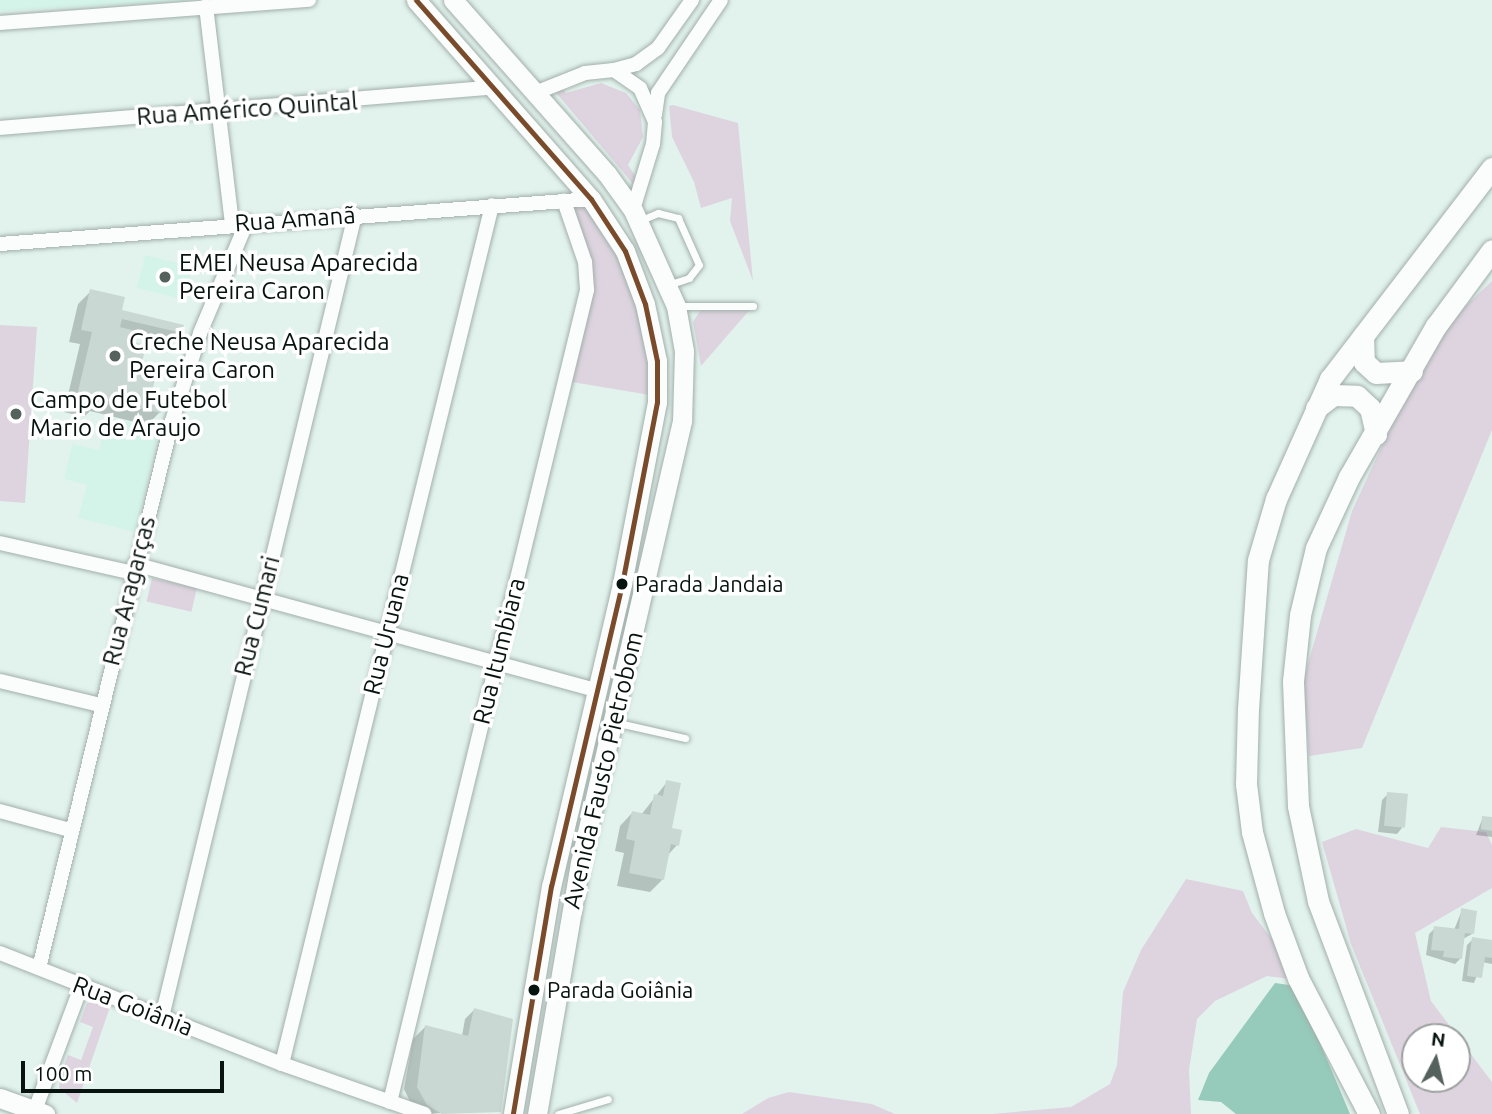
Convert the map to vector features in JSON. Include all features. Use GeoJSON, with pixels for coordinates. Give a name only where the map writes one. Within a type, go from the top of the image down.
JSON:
{"type":"FeatureCollection","features":[{"type":"Feature","properties":{"kind":"main road","name":"Avenida Fausto Pietrobom"},"geometry":{"type":"LineString","coordinates":[[416,0],[591,200],[625,251],[645,304],[657,361],[657,402],[551,886],[513,1114]]}},
{"type":"Feature","properties":{"kind":"main road","name":"Avenida Fausto Pietrobom"},"geometry":{"type":"LineString","coordinates":[[453,0],[607,174],[636,216],[676,306],[684,360],[682,421],[580,863],[537,1114]]}},
{"type":"Feature","properties":{"kind":"main road"},"geometry":{"type":"LineString","coordinates":[[1369,1114],[1298,978],[1274,913],[1252,832],[1246,784],[1258,560],[1276,499],[1316,408],[1363,336],[1492,168]]}},
{"type":"Feature","properties":{"kind":"main road"},"geometry":{"type":"LineString","coordinates":[[1398,1114],[1318,901],[1298,806],[1293,681],[1300,615],[1316,548],[1349,477],[1436,326],[1492,250]]}},
{"type":"Feature","properties":{"kind":"main road"},"geometry":{"type":"LineString","coordinates":[[1363,336],[1364,362],[1376,373],[1412,371]]}},
{"type":"Feature","properties":{"kind":"main road"},"geometry":{"type":"LineString","coordinates":[[1316,408],[1333,395],[1357,396],[1370,408],[1376,434]]}},
{"type":"Feature","properties":{"kind":"main road"},"geometry":{"type":"LineString","coordinates":[[0,1098],[40,1112]]}},
{"type":"Feature","properties":{"kind":"street"},"geometry":{"type":"LineString","coordinates":[[0,23],[309,0]]}},
{"type":"Feature","properties":{"kind":"street"},"geometry":{"type":"LineString","coordinates":[[535,93],[585,73],[636,64],[658,48],[692,0]]}},
{"type":"Feature","properties":{"kind":"street"},"geometry":{"type":"LineString","coordinates":[[636,216],[653,144],[658,93],[721,0]]}},
{"type":"Feature","properties":{"kind":"street"},"geometry":{"type":"LineString","coordinates":[[206,6],[232,223]]}},
{"type":"Feature","properties":{"kind":"street"},"geometry":{"type":"LineString","coordinates":[[614,70],[640,88],[655,122]]}},
{"type":"Feature","properties":{"kind":"street","name":"Rua Américo Quintal"},"geometry":{"type":"LineString","coordinates":[[0,128],[494,87]]}},
{"type":"Feature","properties":{"kind":"street","name":"Rua Amanã"},"geometry":{"type":"LineString","coordinates":[[0,244],[232,223],[591,200]]}},
{"type":"Feature","properties":{"kind":"street","name":"Rua Itumbiara"},"geometry":{"type":"LineString","coordinates":[[390,1102],[587,290],[585,262],[564,201]]}},
{"type":"Feature","properties":{"kind":"street","name":"Rua Uruana"},"geometry":{"type":"LineString","coordinates":[[282,1064],[492,205]]}},
{"type":"Feature","properties":{"kind":"street","name":"Rua Cumari"},"geometry":{"type":"LineString","coordinates":[[162,1017],[355,215]]}},
{"type":"Feature","properties":{"kind":"street","name":"Rua Aragarças"},"geometry":{"type":"LineString","coordinates":[[39,968],[134,568],[200,333],[247,222]]}},
{"type":"Feature","properties":{"kind":"street"},"geometry":{"type":"LineString","coordinates":[[0,543],[134,568],[261,598],[596,690]]}},
{"type":"Feature","properties":{"kind":"street"},"geometry":{"type":"LineString","coordinates":[[0,681],[100,705]]}},
{"type":"Feature","properties":{"kind":"street"},"geometry":{"type":"LineString","coordinates":[[0,811],[70,830]]}},
{"type":"Feature","properties":{"kind":"street","name":"Rua Goiânia"},"geometry":{"type":"LineString","coordinates":[[0,953],[282,1064],[425,1114]]}},
{"type":"Feature","properties":{"kind":"street"},"geometry":{"type":"LineString","coordinates":[[40,1112],[81,987]]}},
{"type":"Feature","properties":{"kind":"lane"},"geometry":{"type":"LineString","coordinates":[[636,216],[658,213],[678,218],[699,265],[689,278],[668,285]]}},
{"type":"Feature","properties":{"kind":"lane"},"geometry":{"type":"LineString","coordinates":[[676,306],[753,306]]}},
{"type":"Feature","properties":{"kind":"lane"},"geometry":{"type":"LineString","coordinates":[[614,722],[685,738]]}},
{"type":"Feature","properties":{"kind":"lane"},"geometry":{"type":"LineString","coordinates":[[558,1114],[608,1099]]}},
{"type":"Feature","properties":{"kind":"shaded area"},"geometry":{"type":"Polygon","coordinates":[[[0,0],[199,0],[0,11],[0,0]]]}},
{"type":"Feature","properties":{"kind":"shaded area"},"geometry":{"type":"Polygon","coordinates":[[[601,83],[626,93],[640,110],[643,137],[628,165],[636,177],[634,185],[553,89],[560,86],[566,93],[601,83]]]}},
{"type":"Feature","properties":{"kind":"shaded area"},"geometry":{"type":"Polygon","coordinates":[[[669,106],[738,123],[753,281],[730,221],[732,198],[701,208],[694,182],[672,137],[669,106]]]}},
{"type":"Feature","properties":{"kind":"shaded area"},"geometry":{"type":"Polygon","coordinates":[[[570,204],[589,204],[620,256],[646,343],[650,395],[572,382],[594,290],[588,256],[570,204]]]}},
{"type":"Feature","properties":{"kind":"shaded area","name":"EMEI Neusa Aparecida Pereira Caron"},"geometry":{"type":"Polygon","coordinates":[[[145,255],[193,267],[184,300],[137,288],[145,255]]]}},
{"type":"Feature","properties":{"kind":"shaded area"},"geometry":{"type":"Polygon","coordinates":[[[1492,281],[1492,430],[1362,748],[1309,756],[1303,681],[1352,511],[1432,338],[1492,281]]]}},
{"type":"Feature","properties":{"kind":"shaded area"},"geometry":{"type":"Polygon","coordinates":[[[703,306],[753,306],[701,366],[693,322],[703,306]]]}},
{"type":"Feature","properties":{"kind":"shaded area","name":"Campo de Futebol Mario de Araujo"},"geometry":{"type":"Polygon","coordinates":[[[0,325],[37,327],[25,503],[0,501],[0,325]]]}},
{"type":"Feature","properties":{"kind":"shaded area"},"geometry":{"type":"Polygon","coordinates":[[[106,417],[159,429],[135,532],[78,518],[87,485],[64,479],[72,444],[99,450],[106,417]]]}},
{"type":"Feature","properties":{"kind":"shaded area"},"geometry":{"type":"Polygon","coordinates":[[[152,578],[197,588],[191,612],[147,601],[152,578]]]}},
{"type":"Feature","properties":{"kind":"shaded area"},"geometry":{"type":"Polygon","coordinates":[[[1441,827],[1486,832],[1492,845],[1492,888],[1415,933],[1431,1001],[1448,1023],[1401,1023],[1401,1067],[1351,944],[1322,842],[1356,829],[1428,848],[1441,827]]]}},
{"type":"Feature","properties":{"kind":"shaded area"},"geometry":{"type":"Polygon","coordinates":[[[1186,879],[1243,891],[1252,913],[1286,957],[1291,979],[1267,976],[1215,1001],[1197,1019],[1189,1070],[1191,1114],[992,1114],[1071,1107],[1110,1084],[1117,1065],[1123,992],[1141,950],[1186,879]]]}},
{"type":"Feature","properties":{"kind":"shaded area"},"geometry":{"type":"Polygon","coordinates":[[[1275,983],[1296,986],[1350,1114],[1236,1114],[1221,1102],[1198,1100],[1209,1073],[1275,983]]]}},
{"type":"Feature","properties":{"kind":"shaded area"},"geometry":{"type":"Polygon","coordinates":[[[97,1002],[110,1007],[77,1103],[59,1088],[60,1075],[68,1055],[81,1060],[93,1027],[80,1022],[87,1003],[97,1002]]]}},
{"type":"Feature","properties":{"kind":"shaded area"},"geometry":{"type":"Polygon","coordinates":[[[1471,1054],[1492,1082],[1492,1114],[1420,1114],[1411,1093],[1471,1093],[1471,1054]]]}},
{"type":"Feature","properties":{"kind":"shaded area"},"geometry":{"type":"Polygon","coordinates":[[[789,1092],[872,1104],[895,1114],[742,1114],[768,1098],[789,1092]]]}},
{"type":"Feature","properties":{"kind":"building","name":"Creche Neusa Aparecida Pereira Caron"},"geometry":{"type":"Polygon","coordinates":[[[90,289],[125,297],[122,310],[184,325],[182,333],[122,319],[120,327],[135,331],[133,342],[146,345],[141,367],[157,371],[149,404],[163,407],[161,413],[100,399],[98,406],[76,400],[92,332],[81,330],[90,289]]]}},
{"type":"Feature","properties":{"kind":"building"},"geometry":{"type":"Polygon","coordinates":[[[666,780],[681,783],[672,828],[682,830],[679,846],[671,844],[664,880],[629,873],[635,841],[626,839],[632,811],[650,815],[654,794],[663,796],[666,780]]]}},
{"type":"Feature","properties":{"kind":"building"},"geometry":{"type":"Polygon","coordinates":[[[1387,792],[1408,794],[1405,828],[1384,826],[1387,792]]]}},
{"type":"Feature","properties":{"kind":"building"},"geometry":{"type":"Polygon","coordinates":[[[1482,816],[1492,817],[1492,831],[1481,829],[1482,816]]]}},
{"type":"Feature","properties":{"kind":"building"},"geometry":{"type":"Polygon","coordinates":[[[1461,908],[1477,911],[1474,934],[1465,933],[1462,959],[1443,957],[1444,951],[1431,950],[1434,926],[1459,929],[1461,908]]]}},
{"type":"Feature","properties":{"kind":"building"},"geometry":{"type":"Polygon","coordinates":[[[1472,937],[1492,940],[1492,958],[1485,957],[1482,978],[1467,976],[1472,937]]]}},
{"type":"Feature","properties":{"kind":"building"},"geometry":{"type":"Polygon","coordinates":[[[474,1008],[513,1019],[501,1112],[442,1114],[427,1105],[417,1087],[425,1025],[468,1036],[474,1008]]]}},
{"type":"Feature","properties":{"kind":"transit line"},"geometry":{"type":"LineString","coordinates":[[416,0],[591,199],[625,251],[645,304],[657,361],[657,402],[622,584],[551,886],[513,1114]]}},
{"type":"Feature","properties":{"kind":"place","name":"EMEI Neusa Aparecida Pereira Caron"},"geometry":{"type":"Point","coordinates":[165,277]}},
{"type":"Feature","properties":{"kind":"place","name":"Creche Neusa Aparecida Pereira Caron"},"geometry":{"type":"Point","coordinates":[115,356]}},
{"type":"Feature","properties":{"kind":"place","name":"Campo de Futebol Mario de Araujo"},"geometry":{"type":"Point","coordinates":[16,414]}},
{"type":"Feature","properties":{"kind":"place","name":"Parada Jandaia"},"geometry":{"type":"Point","coordinates":[622,584]}},
{"type":"Feature","properties":{"kind":"place","name":"Parada Goiânia"},"geometry":{"type":"Point","coordinates":[534,990]}}]}
